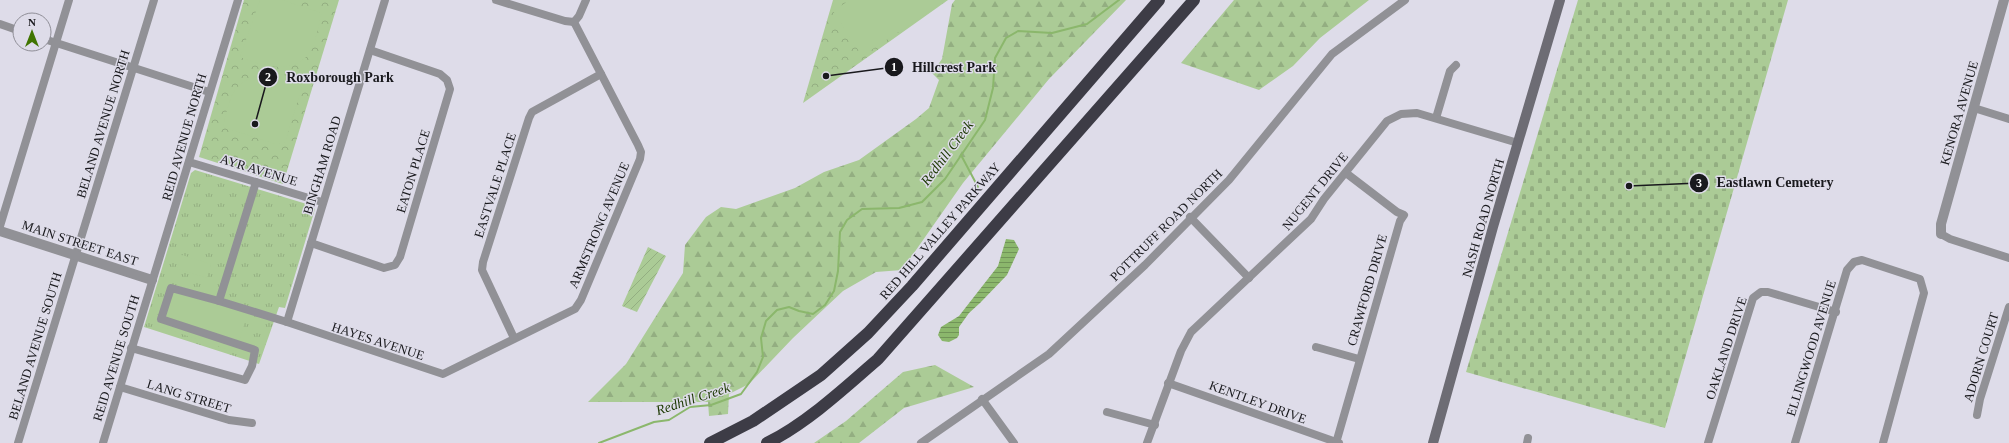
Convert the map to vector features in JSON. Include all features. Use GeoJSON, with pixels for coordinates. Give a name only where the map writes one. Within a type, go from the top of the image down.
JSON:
{"type":"FeatureCollection","features":[{"type":"Feature","properties":{"kind":"highway","name":"RED HILL VALLEY PARKWAY"},"geometry":{"type":"LineString","coordinates":[[710,443],[753,421],[821,375],[868,333],[912,286],[1159,0]]}},
{"type":"Feature","properties":{"kind":"highway"},"geometry":{"type":"LineString","coordinates":[[772,441],[844,389],[878,359],[1193,1]]}},
{"type":"Feature","properties":{"kind":"main road","name":"NASH ROAD NORTH"},"geometry":{"type":"LineString","coordinates":[[1433,443],[1560,0]]}},
{"type":"Feature","properties":{"kind":"street"},"geometry":{"type":"LineString","coordinates":[[0,226],[69,0]]}},
{"type":"Feature","properties":{"kind":"street","name":"BELAND AVENUE NORTH"},"geometry":{"type":"LineString","coordinates":[[76,255],[154,0]]}},
{"type":"Feature","properties":{"kind":"street","name":"REID AVENUE NORTH"},"geometry":{"type":"LineString","coordinates":[[152,280],[238,0]]}},
{"type":"Feature","properties":{"kind":"street","name":"BINGHAM ROAD"},"geometry":{"type":"LineString","coordinates":[[287,322],[312,244],[322,202],[385,0]]}},
{"type":"Feature","properties":{"kind":"street"},"geometry":{"type":"LineString","coordinates":[[496,0],[565,21],[574,22],[579,16],[586,0]]}},
{"type":"Feature","properties":{"kind":"street","name":"POTTRUFF ROAD NORTH"},"geometry":{"type":"LineString","coordinates":[[921,443],[982,399],[1049,354],[1145,265],[1190,217],[1229,180],[1296,95],[1332,54],[1405,0]]}},
{"type":"Feature","properties":{"kind":"street","name":"KENORA AVENUE"},"geometry":{"type":"LineString","coordinates":[[1942,234],[1941,224],[2004,0]]}},
{"type":"Feature","properties":{"kind":"street","name":"ARMSTRONG AVENUE"},"geometry":{"type":"LineString","coordinates":[[448,373],[514,338],[575,309],[581,300],[640,159],[641,152],[638,145],[574,22]]}},
{"type":"Feature","properties":{"kind":"street"},"geometry":{"type":"LineString","coordinates":[[0,24],[12,28]]}},
{"type":"Feature","properties":{"kind":"street"},"geometry":{"type":"LineString","coordinates":[[52,42],[133,69],[209,92]]}},
{"type":"Feature","properties":{"kind":"street","name":"EATON PLACE"},"geometry":{"type":"LineString","coordinates":[[312,244],[384,268],[395,265],[400,257],[450,89],[447,80],[440,74],[370,50]]}},
{"type":"Feature","properties":{"kind":"street"},"geometry":{"type":"LineString","coordinates":[[1436,118],[1450,71],[1456,65]]}},
{"type":"Feature","properties":{"kind":"street","name":"EASTVALE PLACE"},"geometry":{"type":"LineString","coordinates":[[514,338],[482,270],[483,262],[529,118],[532,112],[601,74]]}},
{"type":"Feature","properties":{"kind":"street"},"geometry":{"type":"LineString","coordinates":[[1974,108],[2009,119]]}},
{"type":"Feature","properties":{"kind":"street","name":"NUGENT DRIVE"},"geometry":{"type":"LineString","coordinates":[[1148,443],[1168,382],[1181,350],[1191,332],[1307,223],[1386,121],[1401,114],[1417,113],[1518,143]]}},
{"type":"Feature","properties":{"kind":"street","name":"AYR AVENUE"},"geometry":{"type":"LineString","coordinates":[[189,162],[322,202]]}},
{"type":"Feature","properties":{"kind":"street","name":"CRAWFORD DRIVE"},"geometry":{"type":"LineString","coordinates":[[1337,443],[1359,359],[1400,220],[1404,216],[1396,212],[1346,173]]}},
{"type":"Feature","properties":{"kind":"street"},"geometry":{"type":"LineString","coordinates":[[219,301],[256,182]]}},
{"type":"Feature","properties":{"kind":"street"},"geometry":{"type":"LineString","coordinates":[[1190,217],[1249,278]]}},
{"type":"Feature","properties":{"kind":"street","name":"MAIN STREET EAST"},"geometry":{"type":"LineString","coordinates":[[0,231],[152,280]]}},
{"type":"Feature","properties":{"kind":"street"},"geometry":{"type":"LineString","coordinates":[[1942,234],[1950,239],[2009,258]]}},
{"type":"Feature","properties":{"kind":"street","name":"BELAND AVENUE SOUTH"},"geometry":{"type":"LineString","coordinates":[[18,443],[76,255]]}},
{"type":"Feature","properties":{"kind":"street","name":"ELLINGWOOD AVENUE"},"geometry":{"type":"LineString","coordinates":[[1795,443],[1836,312],[1847,270],[1854,262],[1862,260],[1920,279],[1923,282],[1924,293],[1883,443]]}},
{"type":"Feature","properties":{"kind":"street","name":"REID AVENUE SOUTH"},"geometry":{"type":"LineString","coordinates":[[103,443],[152,280]]}},
{"type":"Feature","properties":{"kind":"street"},"geometry":{"type":"LineString","coordinates":[[132,348],[245,380],[252,366],[255,350],[161,319],[171,288],[287,322]]}},
{"type":"Feature","properties":{"kind":"street","name":"OAKLAND DRIVE"},"geometry":{"type":"LineString","coordinates":[[1708,443],[1753,298],[1760,292],[1768,292],[1836,312]]}},
{"type":"Feature","properties":{"kind":"street","name":"ADORN COURT"},"geometry":{"type":"LineString","coordinates":[[1977,415],[1980,399],[2009,307]]}},
{"type":"Feature","properties":{"kind":"street","name":"HAYES AVENUE"},"geometry":{"type":"LineString","coordinates":[[287,322],[440,374],[448,373]]}},
{"type":"Feature","properties":{"kind":"street"},"geometry":{"type":"LineString","coordinates":[[1316,347],[1359,359]]}},
{"type":"Feature","properties":{"kind":"street","name":"KENTLEY DRIVE"},"geometry":{"type":"LineString","coordinates":[[1168,382],[1337,443]]}},
{"type":"Feature","properties":{"kind":"street","name":"LANG STREET"},"geometry":{"type":"LineString","coordinates":[[120,387],[229,420],[252,423]]}},
{"type":"Feature","properties":{"kind":"street"},"geometry":{"type":"LineString","coordinates":[[982,399],[1014,443]]}},
{"type":"Feature","properties":{"kind":"street"},"geometry":{"type":"LineString","coordinates":[[1108,412],[1155,425]]}},
{"type":"Feature","properties":{"kind":"green space"},"geometry":{"type":"Polygon","coordinates":[[[244,0],[339,0],[283,184],[199,157],[244,0]]]}},
{"type":"Feature","properties":{"kind":"green space"},"geometry":{"type":"Polygon","coordinates":[[[260,0],[282,0],[322,13],[313,46],[307,56],[300,62],[283,67],[274,67],[256,63],[240,57],[260,0]]]}},
{"type":"Feature","properties":{"kind":"green space"},"geometry":{"type":"Polygon","coordinates":[[[833,0],[948,0],[803,103],[833,0]]]}},
{"type":"Feature","properties":{"kind":"green space"},"geometry":{"type":"Polygon","coordinates":[[[850,0],[934,0],[938,6],[862,56],[833,11],[850,0]]]}},
{"type":"Feature","properties":{"kind":"green space"},"geometry":{"type":"Polygon","coordinates":[[[955,0],[1126,0],[1049,79],[963,183],[902,270],[876,272],[843,291],[793,338],[749,384],[729,394],[728,414],[709,416],[708,402],[588,402],[626,364],[683,273],[685,245],[706,217],[721,207],[736,209],[795,188],[824,172],[859,160],[929,108],[939,80],[932,73],[942,59],[952,4],[955,0]]]}},
{"type":"Feature","properties":{"kind":"green space"},"geometry":{"type":"Polygon","coordinates":[[[1234,0],[1369,0],[1320,38],[1293,66],[1259,90],[1181,63],[1234,0]]]}},
{"type":"Feature","properties":{"kind":"green space"},"geometry":{"type":"Polygon","coordinates":[[[1578,0],[1788,0],[1665,428],[1466,372],[1578,0]]]}},
{"type":"Feature","properties":{"kind":"green space"},"geometry":{"type":"Polygon","coordinates":[[[266,73],[284,75],[304,81],[285,142],[275,144],[223,127],[234,91],[246,80],[266,73]]]}},
{"type":"Feature","properties":{"kind":"green space"},"geometry":{"type":"Polygon","coordinates":[[[195,170],[310,205],[315,209],[285,308],[279,307],[259,364],[144,327],[191,173],[195,170]]]}},
{"type":"Feature","properties":{"kind":"green space"},"geometry":{"type":"Polygon","coordinates":[[[648,247],[666,256],[637,312],[622,306],[648,247]]]}},
{"type":"Feature","properties":{"kind":"green space"},"geometry":{"type":"Polygon","coordinates":[[[182,255],[211,264],[207,278],[177,269],[182,255]]]}},
{"type":"Feature","properties":{"kind":"green space"},"geometry":{"type":"Polygon","coordinates":[[[166,287],[187,292],[199,304],[206,291],[245,306],[248,312],[236,351],[217,346],[209,341],[202,333],[199,340],[159,326],[157,321],[166,287]]]}},
{"type":"Feature","properties":{"kind":"green space"},"geometry":{"type":"Polygon","coordinates":[[[935,365],[974,387],[904,408],[859,443],[814,443],[846,421],[903,372],[935,365]]]}},
{"type":"Feature","properties":{"kind":"shaded area"},"geometry":{"type":"Polygon","coordinates":[[[1006,239],[1014,240],[1019,249],[1007,275],[969,313],[959,327],[959,335],[957,338],[949,342],[942,341],[938,335],[941,327],[959,316],[998,266],[1006,239]]]}},
{"type":"Feature","properties":{"kind":"waterway","name":"Redhill Creek"},"geometry":{"type":"LineString","coordinates":[[599,443],[654,422],[669,420],[690,407],[711,405],[741,394],[757,372],[763,357],[761,338],[766,321],[777,310],[789,307],[813,314],[825,305],[834,291],[838,271],[840,232],[847,220],[862,209],[899,208],[922,202],[945,179],[985,120],[993,88],[995,58],[1006,38],[1018,31],[1052,33],[1087,24],[1119,0]]}},
{"type":"Feature","properties":{"kind":"waterway"},"geometry":{"type":"LineString","coordinates":[[961,155],[978,187]]}},
{"type":"Feature","properties":{"kind":"place","name":"Hillcrest Park"},"geometry":{"type":"Point","coordinates":[826,76]}},
{"type":"Feature","properties":{"kind":"place","name":"Roxborough Park"},"geometry":{"type":"Point","coordinates":[255,124]}},
{"type":"Feature","properties":{"kind":"place","name":"Eastlawn Cemetery"},"geometry":{"type":"Point","coordinates":[1629,186]}}]}
